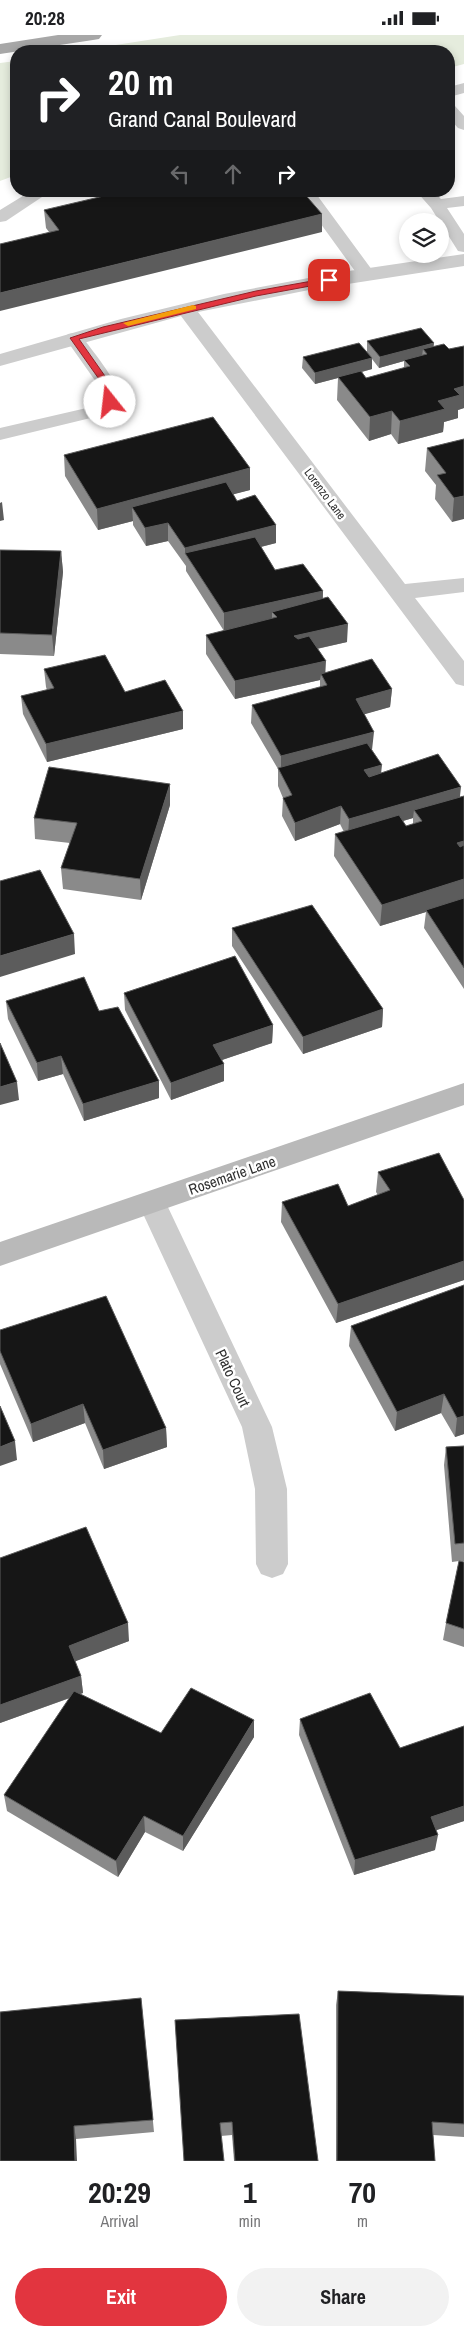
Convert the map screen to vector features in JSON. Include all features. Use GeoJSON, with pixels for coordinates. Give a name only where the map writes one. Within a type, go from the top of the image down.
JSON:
{"type":"FeatureCollection","features":[{"type":"Feature","properties":{"kind":"main road"},"geometry":{"type":"LineString","coordinates":[[27,45],[93,35]]}},
{"type":"Feature","properties":{"kind":"street"},"geometry":{"type":"LineString","coordinates":[[0,360],[74,338],[256,293],[366,274],[464,260]]}},
{"type":"Feature","properties":{"kind":"street","name":"Lorenzo Lane"},"geometry":{"type":"LineString","coordinates":[[186,309],[464,679]]}},
{"type":"Feature","properties":{"kind":"street"},"geometry":{"type":"LineString","coordinates":[[399,592],[464,585]]}},
{"type":"Feature","properties":{"kind":"street","name":"Rosemarie Lane"},"geometry":{"type":"LineString","coordinates":[[0,1254],[464,1094]]}},
{"type":"Feature","properties":{"kind":"street","name":"Plato Court"},"geometry":{"type":"LineString","coordinates":[[152,1203],[256,1427],[271,1489],[272,1564]]}},
{"type":"Feature","properties":{"kind":"lane"},"geometry":{"type":"LineString","coordinates":[[455,115],[464,125]]}},
{"type":"Feature","properties":{"kind":"lane"},"geometry":{"type":"LineString","coordinates":[[0,217],[33,197]]}},
{"type":"Feature","properties":{"kind":"lane"},"geometry":{"type":"LineString","coordinates":[[309,197],[366,274]]}},
{"type":"Feature","properties":{"kind":"lane"},"geometry":{"type":"LineString","coordinates":[[430,197],[437,205],[464,247]]}},
{"type":"Feature","properties":{"kind":"lane"},"geometry":{"type":"LineString","coordinates":[[437,205],[464,201]]}},
{"type":"Feature","properties":{"kind":"lane"},"geometry":{"type":"LineString","coordinates":[[0,434],[97,411],[110,402],[110,389],[74,338]]}},
{"type":"Feature","properties":{"kind":"green space"},"geometry":{"type":"Polygon","coordinates":[[[180,35],[464,35],[464,64],[455,66],[455,45],[116,45],[180,35]]]}},
{"type":"Feature","properties":{"kind":"green space"},"geometry":{"type":"Polygon","coordinates":[[[10,62],[10,177],[0,181],[0,63],[10,62]]]}},
{"type":"Feature","properties":{"kind":"building"},"geometry":{"type":"Polygon","coordinates":[[[99,197],[307,197],[322,214],[0,293],[0,244],[59,230],[44,210],[99,197]]]}},
{"type":"Feature","properties":{"kind":"building"},"geometry":{"type":"Polygon","coordinates":[[[421,328],[434,343],[380,357],[367,341],[421,328]]]}},
{"type":"Feature","properties":{"kind":"building"},"geometry":{"type":"Polygon","coordinates":[[[359,343],[372,358],[315,373],[303,357],[359,343]]]}},
{"type":"Feature","properties":{"kind":"building"},"geometry":{"type":"Polygon","coordinates":[[[444,344],[449,349],[464,346],[464,386],[454,389],[460,395],[438,401],[445,409],[400,421],[392,411],[370,417],[338,377],[361,371],[366,378],[410,366],[404,360],[427,354],[423,349],[444,344]]]}},
{"type":"Feature","properties":{"kind":"building"},"geometry":{"type":"Polygon","coordinates":[[[213,417],[250,468],[97,509],[64,455],[213,417]]]}},
{"type":"Feature","properties":{"kind":"building"},"geometry":{"type":"Polygon","coordinates":[[[464,439],[464,496],[454,498],[437,475],[446,473],[427,448],[464,439]]]}},
{"type":"Feature","properties":{"kind":"building"},"geometry":{"type":"Polygon","coordinates":[[[226,482],[237,501],[255,495],[276,525],[185,548],[168,523],[145,528],[132,507],[226,482]]]}},
{"type":"Feature","properties":{"kind":"building"},"geometry":{"type":"Polygon","coordinates":[[[255,537],[275,570],[303,564],[323,591],[224,613],[185,553],[255,537]]]}},
{"type":"Feature","properties":{"kind":"building"},"geometry":{"type":"Polygon","coordinates":[[[0,550],[61,551],[52,635],[0,633],[0,550]]]}},
{"type":"Feature","properties":{"kind":"building"},"geometry":{"type":"Polygon","coordinates":[[[328,597],[348,624],[294,636],[298,639],[309,636],[326,661],[235,681],[206,635],[277,617],[272,612],[328,597]]]}},
{"type":"Feature","properties":{"kind":"building"},"geometry":{"type":"Polygon","coordinates":[[[105,655],[125,692],[165,680],[183,711],[46,744],[21,696],[54,688],[44,669],[105,655]]]}},
{"type":"Feature","properties":{"kind":"building"},"geometry":{"type":"Polygon","coordinates":[[[372,659],[392,689],[356,699],[374,732],[281,756],[252,705],[327,685],[321,674],[372,659]]]}},
{"type":"Feature","properties":{"kind":"building"},"geometry":{"type":"Polygon","coordinates":[[[367,743],[382,765],[364,770],[369,777],[438,754],[461,787],[349,819],[341,806],[295,823],[283,798],[292,795],[278,768],[367,743]]]}},
{"type":"Feature","properties":{"kind":"building"},"geometry":{"type":"Polygon","coordinates":[[[49,767],[170,784],[140,879],[61,868],[77,823],[34,818],[49,767]]]}},
{"type":"Feature","properties":{"kind":"building"},"geometry":{"type":"Polygon","coordinates":[[[464,796],[464,841],[457,843],[460,847],[464,845],[464,879],[382,905],[335,834],[399,815],[406,826],[422,821],[414,810],[464,796]]]}},
{"type":"Feature","properties":{"kind":"building"},"geometry":{"type":"Polygon","coordinates":[[[40,870],[74,934],[0,956],[0,881],[40,870]]]}},
{"type":"Feature","properties":{"kind":"building"},"geometry":{"type":"Polygon","coordinates":[[[464,898],[464,968],[426,910],[464,898]]]}},
{"type":"Feature","properties":{"kind":"building"},"geometry":{"type":"Polygon","coordinates":[[[312,905],[383,1009],[303,1037],[232,928],[312,905]]]}},
{"type":"Feature","properties":{"kind":"building"},"geometry":{"type":"Polygon","coordinates":[[[235,956],[273,1025],[213,1045],[224,1064],[171,1083],[124,993],[235,956]]]}},
{"type":"Feature","properties":{"kind":"building"},"geometry":{"type":"Polygon","coordinates":[[[84,977],[99,1011],[118,1007],[159,1081],[83,1104],[61,1056],[37,1063],[6,1001],[84,977]]]}},
{"type":"Feature","properties":{"kind":"building"},"geometry":{"type":"Polygon","coordinates":[[[0,1043],[17,1082],[0,1087],[0,1043]]]}},
{"type":"Feature","properties":{"kind":"building"},"geometry":{"type":"Polygon","coordinates":[[[439,1153],[464,1200],[464,1261],[338,1304],[282,1202],[338,1184],[348,1206],[390,1190],[378,1172],[439,1153]]]}},
{"type":"Feature","properties":{"kind":"building"},"geometry":{"type":"Polygon","coordinates":[[[464,1285],[464,1416],[457,1418],[444,1394],[397,1412],[351,1326],[464,1285]]]}},
{"type":"Feature","properties":{"kind":"building"},"geometry":{"type":"Polygon","coordinates":[[[106,1296],[166,1428],[103,1450],[83,1404],[31,1424],[0,1351],[0,1330],[106,1296]]]}},
{"type":"Feature","properties":{"kind":"building"},"geometry":{"type":"Polygon","coordinates":[[[0,1406],[15,1441],[0,1447],[0,1406]]]}},
{"type":"Feature","properties":{"kind":"building"},"geometry":{"type":"Polygon","coordinates":[[[464,1446],[464,1543],[455,1544],[446,1447],[464,1446]]]}},
{"type":"Feature","properties":{"kind":"building"},"geometry":{"type":"Polygon","coordinates":[[[86,1527],[128,1623],[69,1646],[81,1676],[0,1705],[0,1558],[86,1527]]]}},
{"type":"Feature","properties":{"kind":"building"},"geometry":{"type":"Polygon","coordinates":[[[459,1561],[464,1562],[464,1629],[446,1623],[459,1561]]]}},
{"type":"Feature","properties":{"kind":"building"},"geometry":{"type":"Polygon","coordinates":[[[191,1688],[254,1720],[183,1836],[144,1816],[116,1861],[4,1795],[74,1691],[161,1733],[191,1688]]]}},
{"type":"Feature","properties":{"kind":"building"},"geometry":{"type":"Polygon","coordinates":[[[370,1693],[400,1748],[464,1726],[464,1806],[431,1817],[438,1835],[355,1860],[300,1719],[370,1693]]]}},
{"type":"Feature","properties":{"kind":"building"},"geometry":{"type":"Polygon","coordinates":[[[338,1991],[464,1996],[464,2124],[432,2122],[435,2161],[337,2161],[338,1991]]]}},
{"type":"Feature","properties":{"kind":"building"},"geometry":{"type":"Polygon","coordinates":[[[141,1998],[153,2120],[74,2126],[75,2161],[0,2161],[0,2012],[141,1998]]]}},
{"type":"Feature","properties":{"kind":"building"},"geometry":{"type":"Polygon","coordinates":[[[299,2014],[318,2161],[235,2161],[232,2122],[220,2123],[224,2161],[184,2161],[175,2020],[299,2014]]]}},
{"type":"Feature","properties":{"kind":"slow traffic"},"geometry":{"type":"LineString","coordinates":[[128,323],[193,308]]}},
{"type":"Feature","properties":{"kind":"route"},"geometry":{"type":"LineString","coordinates":[[110,402],[110,389],[74,338],[106,328],[256,293],[329,280]]}}]}
